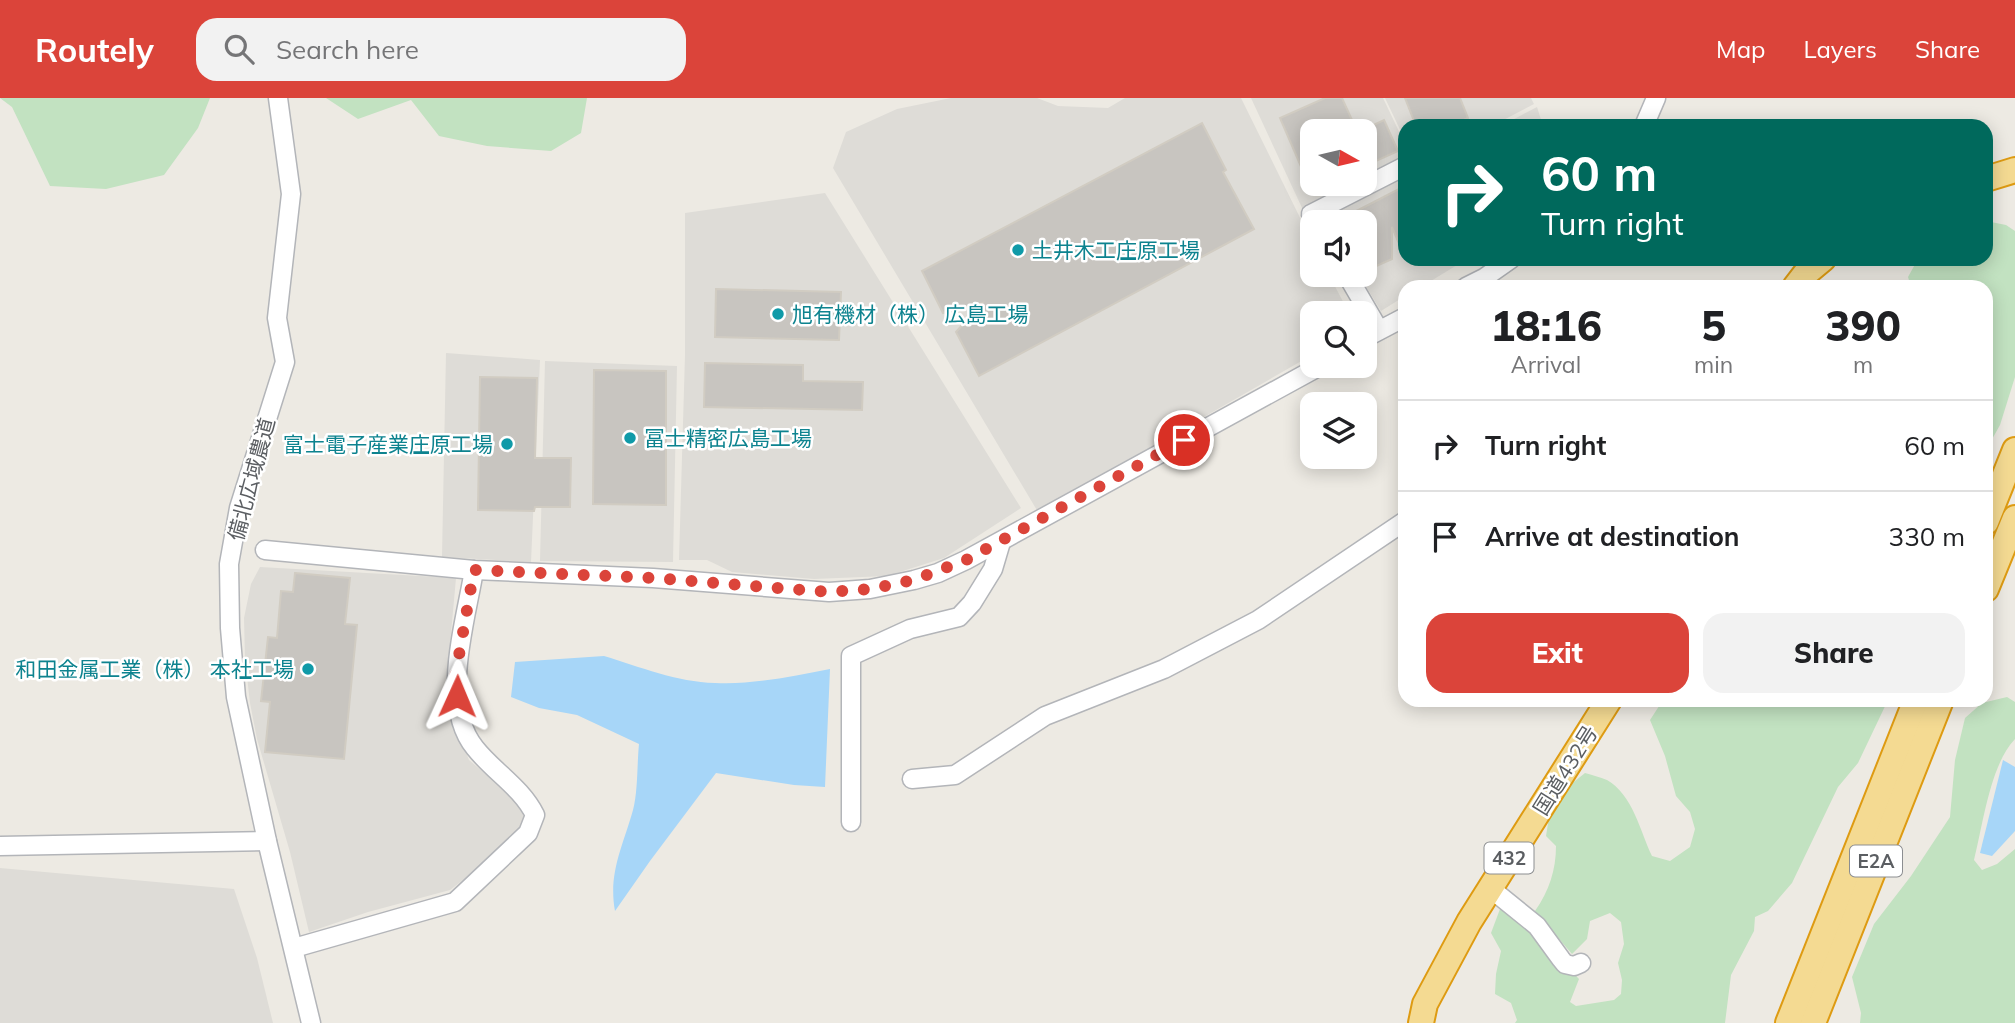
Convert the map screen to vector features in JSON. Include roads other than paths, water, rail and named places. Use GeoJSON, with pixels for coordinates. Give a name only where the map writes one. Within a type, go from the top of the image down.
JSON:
{"type":"FeatureCollection","features":[{"type":"Feature","properties":{"kind":"highway"},"geometry":{"type":"LineString","coordinates":[[1993,177],[2015,170]]}},
{"type":"Feature","properties":{"kind":"highway"},"geometry":{"type":"LineString","coordinates":[[1800,280],[1815,266]]}},
{"type":"Feature","properties":{"kind":"highway"},"geometry":{"type":"LineString","coordinates":[[1993,505],[2015,450]]}},
{"type":"Feature","properties":{"kind":"highway"},"geometry":{"type":"LineString","coordinates":[[1993,572],[2015,518]]}},
{"type":"Feature","properties":{"kind":"highway","name":"国道432号"},"geometry":{"type":"LineString","coordinates":[[1421,1023],[1425,1004],[1469,922],[1605,707]]}},
{"type":"Feature","properties":{"kind":"highway","name":"E2A"},"geometry":{"type":"LineString","coordinates":[[1788,1023],[1913,707]]}},
{"type":"Feature","properties":{"kind":"highway","name":"E2A"},"geometry":{"type":"LineString","coordinates":[[1813,1023],[1938,707]]}},
{"type":"Feature","properties":{"kind":"street","name":"備北広域農道"},"geometry":{"type":"LineString","coordinates":[[278,98],[291,194],[277,318],[285,362],[239,508],[229,564],[230,628],[236,697],[311,1023]]}},
{"type":"Feature","properties":{"kind":"street"},"geometry":{"type":"LineString","coordinates":[[1647,119],[1656,98]]}},
{"type":"Feature","properties":{"kind":"street"},"geometry":{"type":"LineString","coordinates":[[1319,210],[1398,170]]}},
{"type":"Feature","properties":{"kind":"street"},"geometry":{"type":"LineString","coordinates":[[1480,280],[1501,266]]}},
{"type":"Feature","properties":{"kind":"street"},"geometry":{"type":"LineString","coordinates":[[1377,331],[1398,321]]}},
{"type":"Feature","properties":{"kind":"street"},"geometry":{"type":"LineString","coordinates":[[265,550],[474,570],[653,578],[829,592],[870,589],[926,577],[966,560],[1300,377]]}},
{"type":"Feature","properties":{"kind":"street"},"geometry":{"type":"LineString","coordinates":[[912,779],[955,775],[1045,716],[1164,668],[1258,620],[1398,526]]}},
{"type":"Feature","properties":{"kind":"street"},"geometry":{"type":"LineString","coordinates":[[851,822],[850,656],[910,629],[959,617],[972,603],[993,569],[1001,542]]}},
{"type":"Feature","properties":{"kind":"street"},"geometry":{"type":"LineString","coordinates":[[294,948],[455,902],[528,833],[535,816],[527,799],[477,751],[467,738],[460,714],[455,678],[474,570]]}},
{"type":"Feature","properties":{"kind":"street"},"geometry":{"type":"LineString","coordinates":[[0,846],[267,841]]}},
{"type":"Feature","properties":{"kind":"street"},"geometry":{"type":"LineString","coordinates":[[1490,888],[1537,926],[1565,964],[1574,966],[1581,963]]}},
{"type":"Feature","properties":{"kind":"water"},"geometry":{"type":"Polygon","coordinates":[[[604,656],[673,677],[715,683],[758,681],[830,669],[825,787],[716,773],[615,911],[613,884],[635,803],[639,744],[577,715],[539,708],[511,697],[515,662],[604,656]]]}},
{"type":"Feature","properties":{"kind":"water"},"geometry":{"type":"Polygon","coordinates":[[[2003,760],[2015,767],[2015,831],[1992,856],[1980,853],[2003,760]]]}},
{"type":"Feature","properties":{"kind":"place","name":"土井木工庄原工場"},"geometry":{"type":"Point","coordinates":[1018,250]}},
{"type":"Feature","properties":{"kind":"place","name":"旭有機材（株） 広島工場"},"geometry":{"type":"Point","coordinates":[778,314]}},
{"type":"Feature","properties":{"kind":"place","name":"冨士精密広島工場"},"geometry":{"type":"Point","coordinates":[630,438]}},
{"type":"Feature","properties":{"kind":"place","name":"富士電子産業庄原工場"},"geometry":{"type":"Point","coordinates":[507,444]}},
{"type":"Feature","properties":{"kind":"place","name":"和田金属工業（株） 本社工場"},"geometry":{"type":"Point","coordinates":[308,669]}}]}
